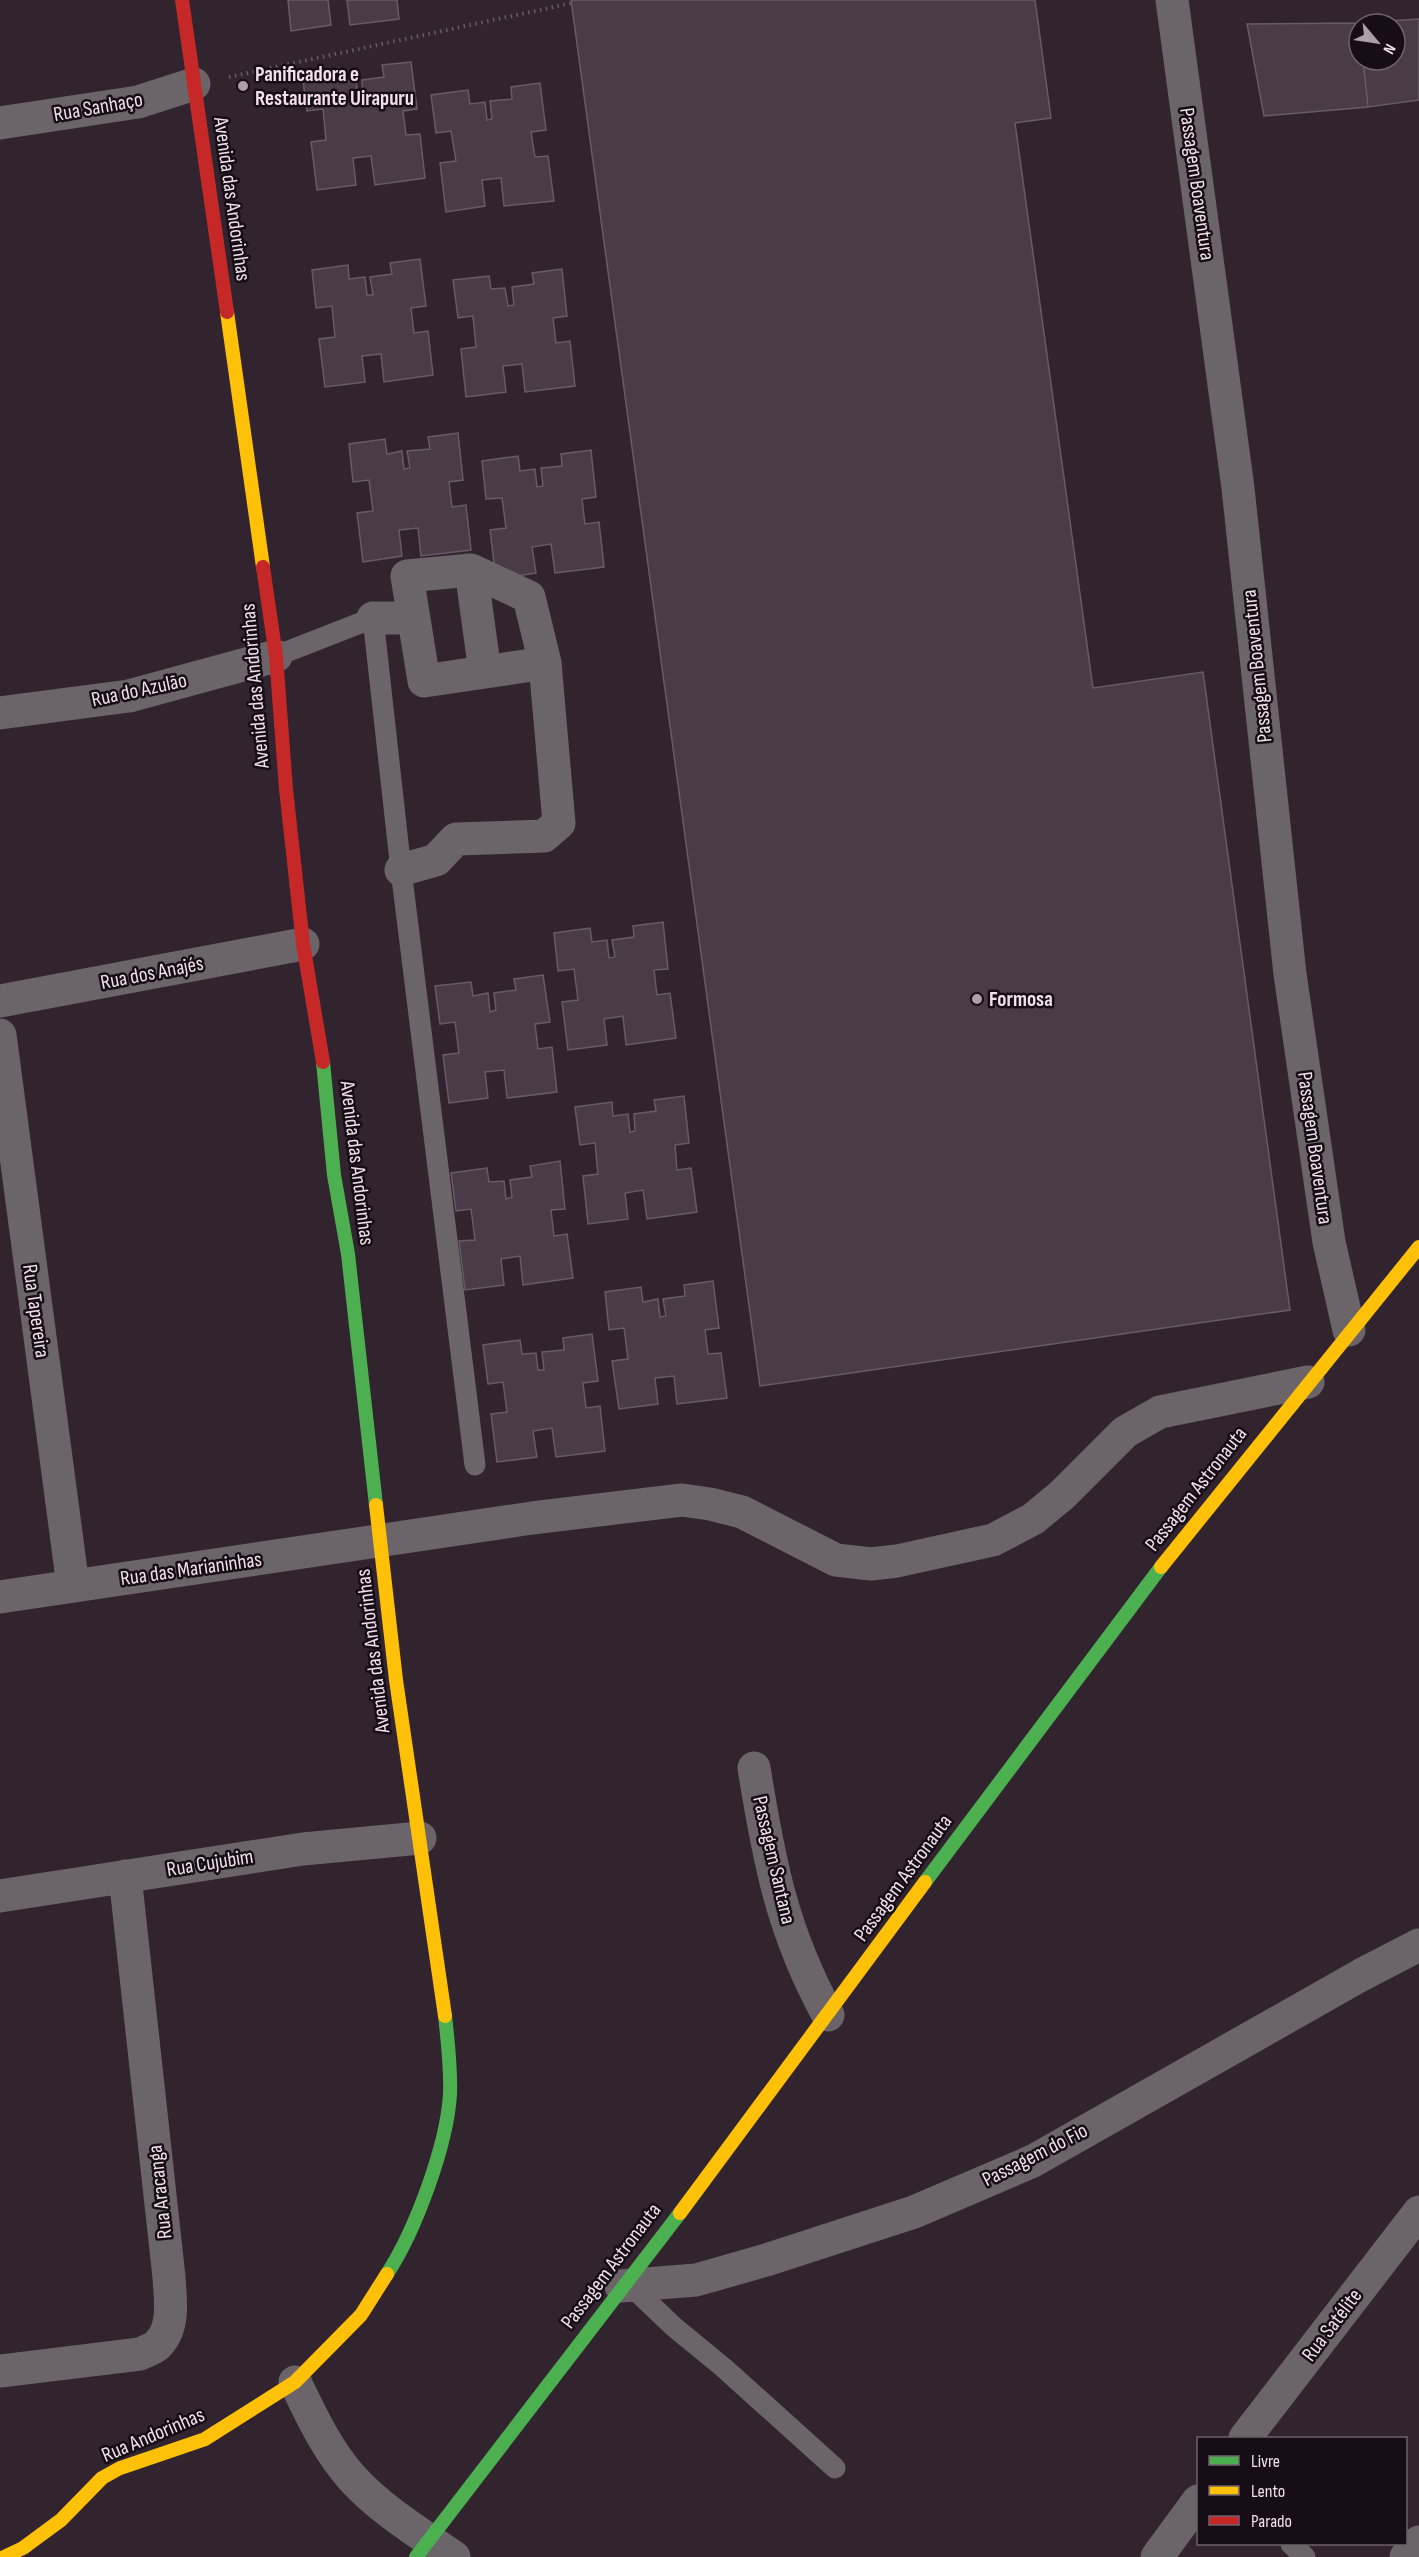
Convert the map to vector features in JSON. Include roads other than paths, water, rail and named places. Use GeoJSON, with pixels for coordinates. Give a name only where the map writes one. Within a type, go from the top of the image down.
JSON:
{"type":"FeatureCollection","features":[{"type":"Feature","properties":{"kind":"street","name":"Avenida das Andorinhas"},"geometry":{"type":"LineString","coordinates":[[182,0],[276,656],[286,789],[303,944],[324,1069],[334,1175],[348,1254],[396,1680],[441,1980],[448,2045],[450,2095],[442,2139],[414,2226],[391,2268],[360,2315]]}},
{"type":"Feature","properties":{"kind":"street","name":"Passagem Boaventura"},"geometry":{"type":"LineString","coordinates":[[1172,0],[1238,489],[1290,974],[1328,1230],[1349,1330]]}},
{"type":"Feature","properties":{"kind":"street","name":"Rua Sanhaço"},"geometry":{"type":"LineString","coordinates":[[0,123],[138,102],[194,84]]}},
{"type":"Feature","properties":{"kind":"street"},"geometry":{"type":"LineString","coordinates":[[471,570],[485,672]]}},
{"type":"Feature","properties":{"kind":"street"},"geometry":{"type":"LineString","coordinates":[[400,870],[436,860],[456,839],[544,836],[559,823],[545,663],[529,597],[471,570],[407,576],[424,681],[545,663]]}},
{"type":"Feature","properties":{"kind":"street"},"geometry":{"type":"LineString","coordinates":[[373,618],[414,618]]}},
{"type":"Feature","properties":{"kind":"street","name":"Rua do Azulão"},"geometry":{"type":"LineString","coordinates":[[0,713],[129,696],[276,656]]}},
{"type":"Feature","properties":{"kind":"street","name":"Rua dos Anajés"},"geometry":{"type":"LineString","coordinates":[[0,1001],[303,944]]}},
{"type":"Feature","properties":{"kind":"street","name":"Rua Tapereira"},"geometry":{"type":"LineString","coordinates":[[0,1035],[73,1586]]}},
{"type":"Feature","properties":{"kind":"street","name":"Passagem Astronauta"},"geometry":{"type":"LineString","coordinates":[[433,2552],[626,2286],[994,1789],[1185,1536],[1419,1246]]}},
{"type":"Feature","properties":{"kind":"street","name":"Rua das Marianinhas"},"geometry":{"type":"LineString","coordinates":[[0,1597],[532,1518],[681,1500],[710,1503],[742,1512],[836,1560],[871,1564],[897,1561],[993,1540],[1033,1519],[1062,1495],[1125,1432],[1160,1412],[1308,1382]]}},
{"type":"Feature","properties":{"kind":"street","name":"Passagem Santana"},"geometry":{"type":"LineString","coordinates":[[754,1768],[773,1875],[783,1912],[798,1956],[828,2015]]}},
{"type":"Feature","properties":{"kind":"street","name":"Rua Cujubim"},"geometry":{"type":"LineString","coordinates":[[0,1896],[303,1849],[420,1838]]}},
{"type":"Feature","properties":{"kind":"street","name":"Rua Aracanga"},"geometry":{"type":"LineString","coordinates":[[0,2371],[140,2354],[159,2344],[167,2331],[170,2308],[169,2277],[125,1876]]}},
{"type":"Feature","properties":{"kind":"street","name":"Passagem do Fio"},"geometry":{"type":"LineString","coordinates":[[626,2286],[696,2280],[766,2260],[914,2212],[1033,2161],[1419,1945]]}},
{"type":"Feature","properties":{"kind":"street","name":"Rua Satélite"},"geometry":{"type":"LineString","coordinates":[[1247,2437],[1419,2212]]}},
{"type":"Feature","properties":{"kind":"street","name":"Rua Andorinhas"},"geometry":{"type":"LineString","coordinates":[[4,2557],[23,2548],[61,2520],[102,2478],[120,2468],[205,2439],[295,2382],[360,2315]]}},
{"type":"Feature","properties":{"kind":"street"},"geometry":{"type":"LineString","coordinates":[[295,2382],[331,2450],[352,2478],[433,2552]]}},
{"type":"Feature","properties":{"kind":"street"},"geometry":{"type":"LineString","coordinates":[[1157,2557],[1197,2502]]}},
{"type":"Feature","properties":{"kind":"street"},"geometry":{"type":"LineString","coordinates":[[1406,2557],[1419,2542]]}},
{"type":"Feature","properties":{"kind":"lane"},"geometry":{"type":"LineString","coordinates":[[276,656],[373,618],[400,870],[476,1465]]}},
{"type":"Feature","properties":{"kind":"lane"},"geometry":{"type":"LineString","coordinates":[[626,2286],[724,2368],[835,2468]]}},
{"type":"Feature","properties":{"kind":"lane"},"geometry":{"type":"LineString","coordinates":[[1292,2545],[1305,2557]]}},
{"type":"Feature","properties":{"kind":"place","name":"Panificadora e Restaurante Uirapuru"},"geometry":{"type":"Point","coordinates":[243,86]}},
{"type":"Feature","properties":{"kind":"place","name":"Formosa"},"geometry":{"type":"Point","coordinates":[977,999]}}]}
